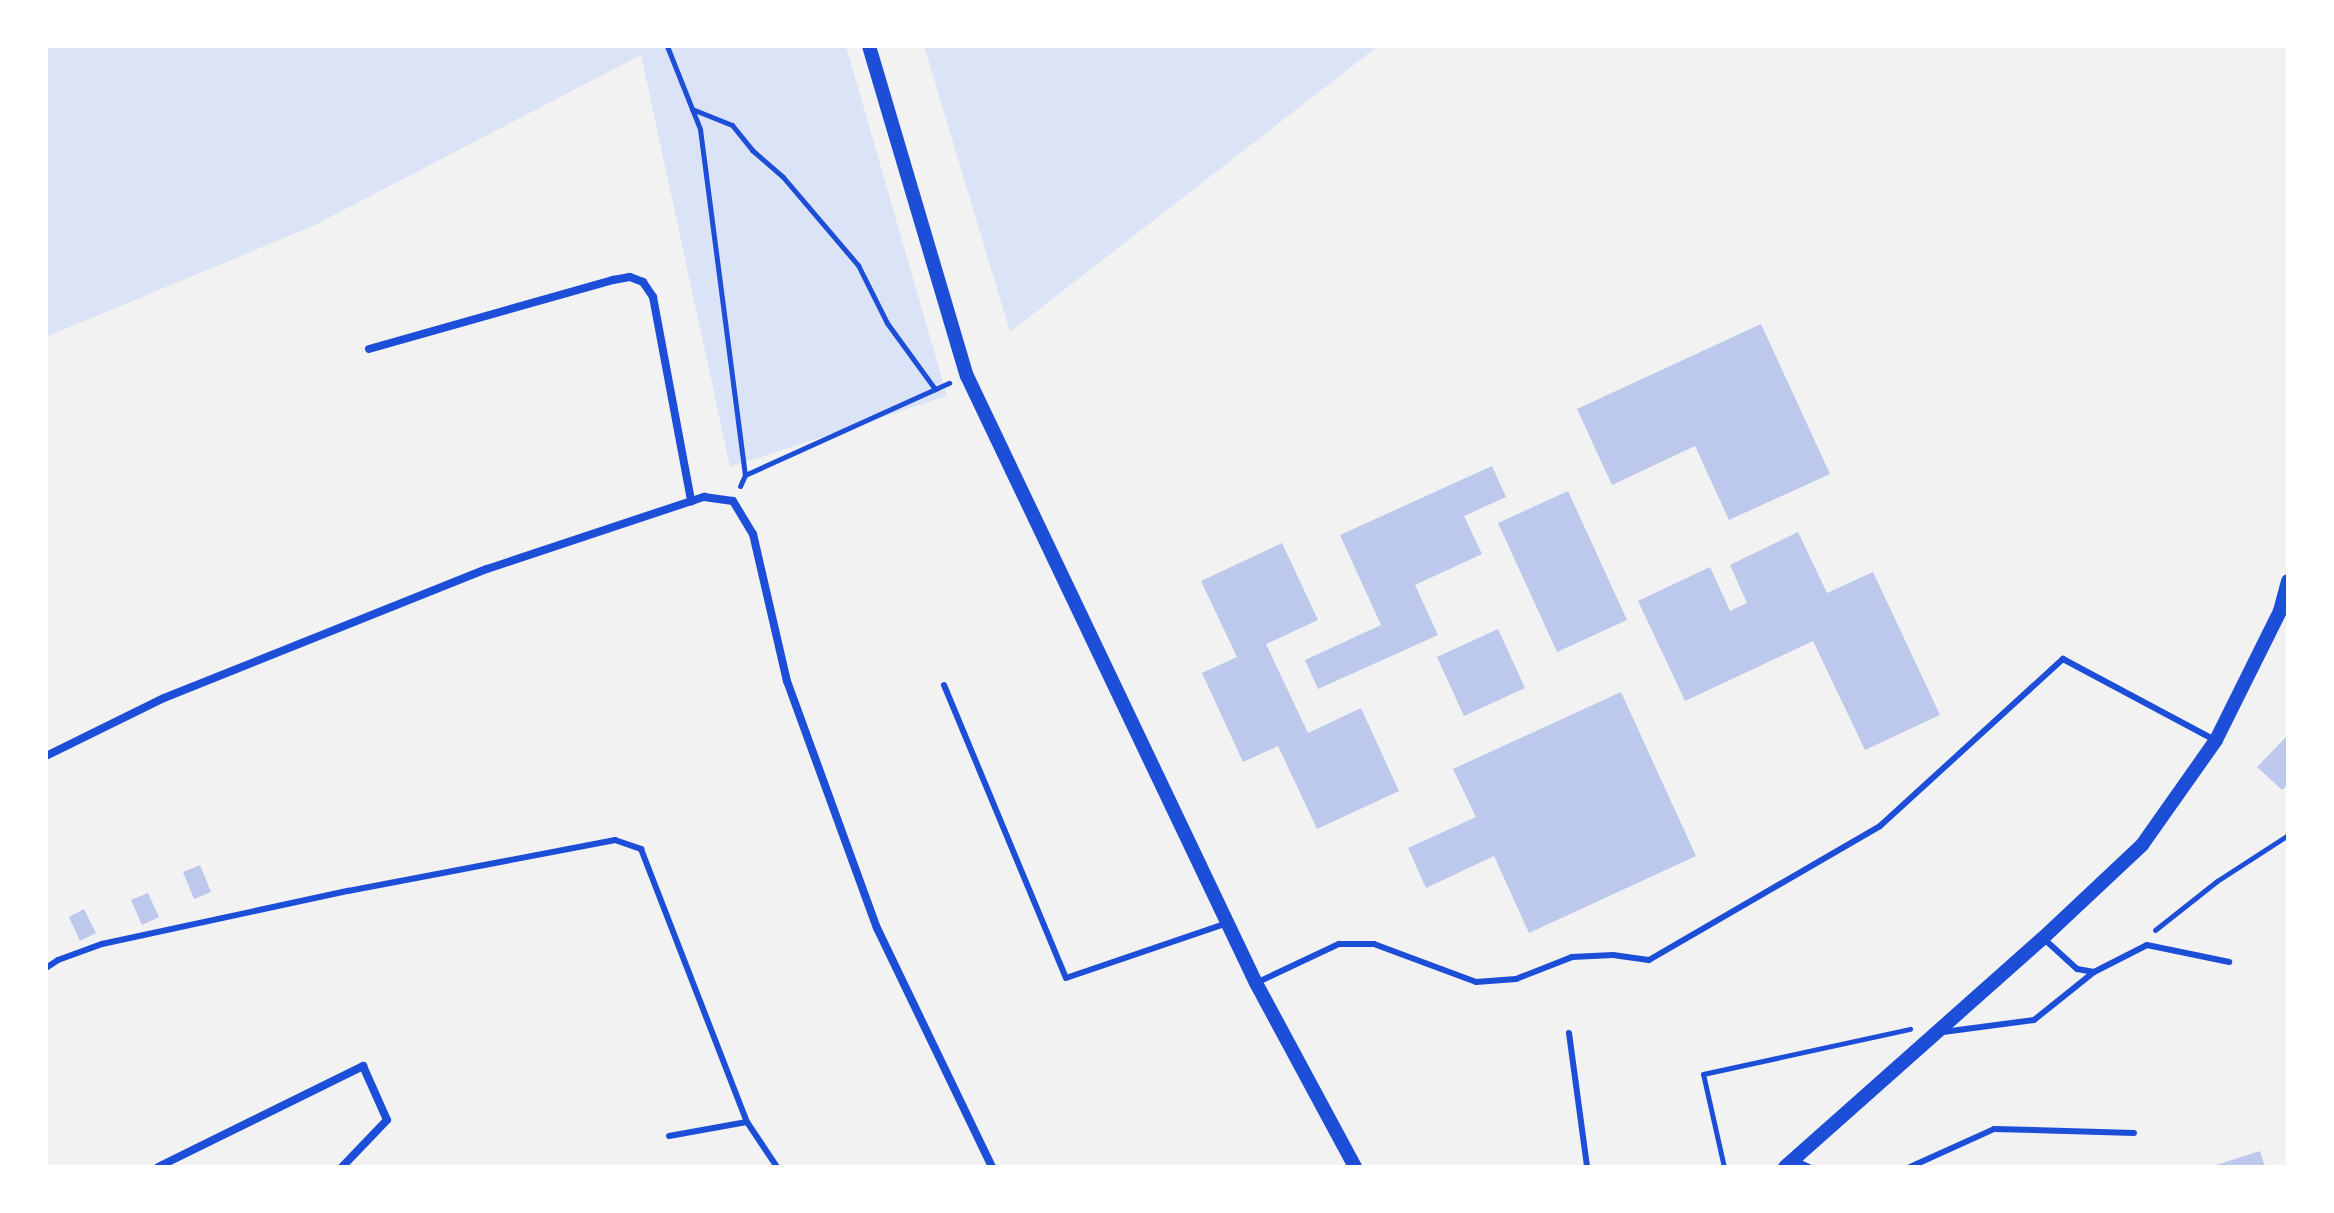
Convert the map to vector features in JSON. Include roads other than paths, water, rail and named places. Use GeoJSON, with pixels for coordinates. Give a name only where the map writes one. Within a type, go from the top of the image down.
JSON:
{"type":"FeatureCollection","features":[{"type":"Feature","properties":{"kind":"street"},"geometry":{"type":"LineString","coordinates":[[869,46],[967,376],[1256,983],[1355,1167]]}},
{"type":"Feature","properties":{"kind":"street"},"geometry":{"type":"LineString","coordinates":[[369,349],[613,280],[630,277],[643,282],[653,297],[691,501]]}},
{"type":"Feature","properties":{"kind":"street"},"geometry":{"type":"LineString","coordinates":[[46,756],[164,698],[487,569],[704,497],[733,501],[753,534],[787,681],[877,928],[992,1167]]}},
{"type":"Feature","properties":{"kind":"street"},"geometry":{"type":"LineString","coordinates":[[1789,1164],[2043,938],[2142,845],[2216,740],[2284,612],[2288,581]]}},
{"type":"Feature","properties":{"kind":"street"},"geometry":{"type":"LineString","coordinates":[[158,1167],[363,1066],[387,1120],[342,1167]]}},
{"type":"Feature","properties":{"kind":"lane"},"geometry":{"type":"LineString","coordinates":[[1256,983],[1311,954],[1339,944],[1374,944],[1476,982],[1516,979],[1572,957],[1613,955],[1649,960],[1880,826],[2063,659],[2216,740]]}},
{"type":"Feature","properties":{"kind":"lane"},"geometry":{"type":"LineString","coordinates":[[944,685],[1066,978],[1228,923]]}},
{"type":"Feature","properties":{"kind":"lane"},"geometry":{"type":"LineString","coordinates":[[46,968],[58,960],[102,944],[348,891],[615,840],[641,849],[747,1122],[777,1167]]}},
{"type":"Feature","properties":{"kind":"lane"},"geometry":{"type":"LineString","coordinates":[[2043,938],[2077,969],[2094,972]]}},
{"type":"Feature","properties":{"kind":"lane"},"geometry":{"type":"LineString","coordinates":[[1934,1035],[2034,1020],[2094,972],[2147,945],[2229,962]]}},
{"type":"Feature","properties":{"kind":"lane"},"geometry":{"type":"LineString","coordinates":[[1569,1033],[1587,1167]]}},
{"type":"Feature","properties":{"kind":"lane"},"geometry":{"type":"LineString","coordinates":[[669,1136],[747,1122]]}},
{"type":"Feature","properties":{"kind":"lane"},"geometry":{"type":"LineString","coordinates":[[1910,1167],[1994,1129],[2134,1133]]}},
{"type":"Feature","properties":{"kind":"lane"},"geometry":{"type":"LineString","coordinates":[[1789,1164],[1809,1167]]}}]}
